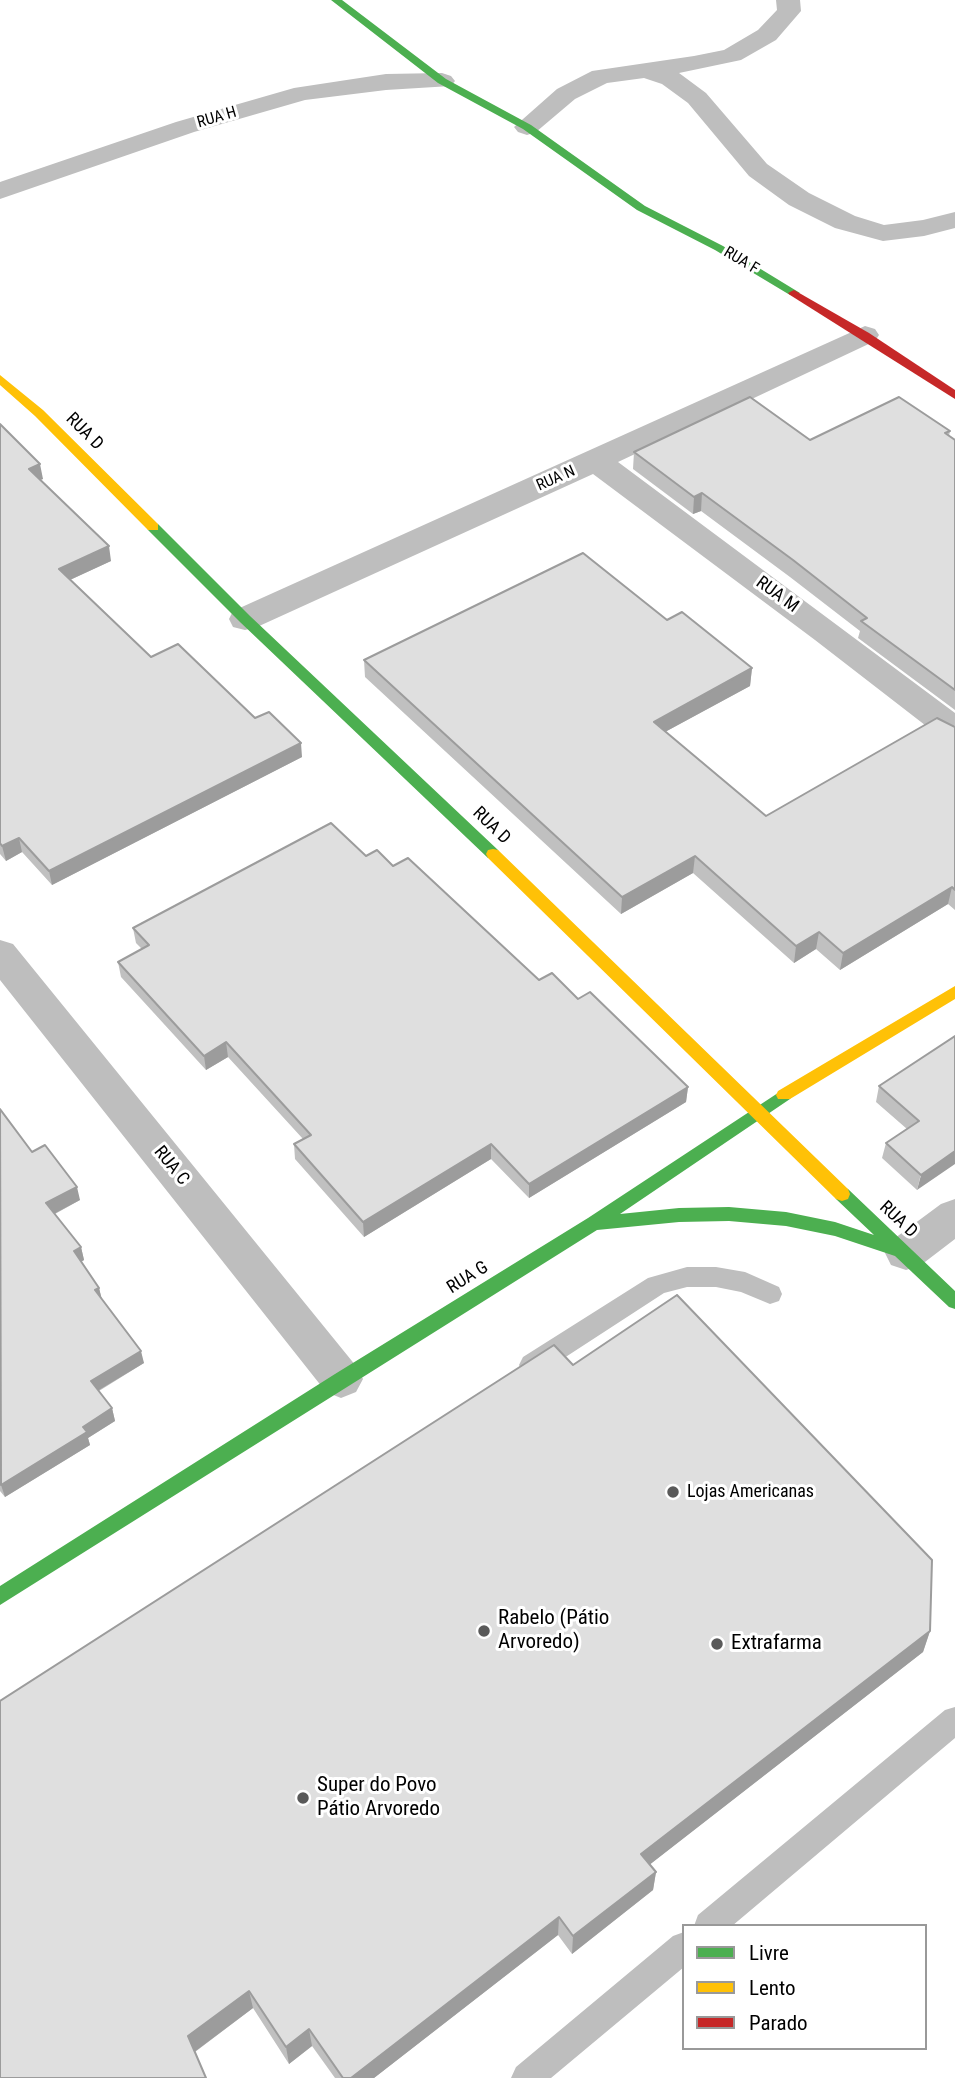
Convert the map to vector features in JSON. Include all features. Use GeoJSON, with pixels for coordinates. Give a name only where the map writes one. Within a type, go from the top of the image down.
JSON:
{"type":"FeatureCollection","features":[{"type":"Feature","properties":{"kind":"street","name":"RUA F"},"geometry":{"type":"LineString","coordinates":[[336,0],[442,81],[527,127],[641,208],[719,248],[865,335],[955,395]]}},
{"type":"Feature","properties":{"kind":"street"},"geometry":{"type":"LineString","coordinates":[[527,127],[566,94],[601,76],[694,64],[732,55],[767,35],[789,11],[788,0]]}},
{"type":"Feature","properties":{"kind":"street"},"geometry":{"type":"LineString","coordinates":[[643,69],[671,79],[697,98],[758,170],[799,199],[845,222],[883,233],[924,228],[955,220]]}},
{"type":"Feature","properties":{"kind":"street","name":"RUA H"},"geometry":{"type":"LineString","coordinates":[[0,191],[185,127],[303,93],[386,82],[442,81]]}},
{"type":"Feature","properties":{"kind":"street","name":"RUA N"},"geometry":{"type":"LineString","coordinates":[[245,619],[596,461],[865,335]]}},
{"type":"Feature","properties":{"kind":"street","name":"RUA D"},"geometry":{"type":"LineString","coordinates":[[0,379],[39,413],[245,619],[490,851],[756,1112],[955,1301]]}},
{"type":"Feature","properties":{"kind":"street","name":"RUA M"},"geometry":{"type":"LineString","coordinates":[[596,461],[827,632],[955,731]]}},
{"type":"Feature","properties":{"kind":"street","name":"RUA C"},"geometry":{"type":"LineString","coordinates":[[0,954],[341,1379]]}},
{"type":"Feature","properties":{"kind":"street","name":"RUA G"},"geometry":{"type":"LineString","coordinates":[[0,1595],[594,1223],[756,1112],[955,992]]}},
{"type":"Feature","properties":{"kind":"street"},"geometry":{"type":"LineString","coordinates":[[594,1223],[679,1215],[729,1214],[786,1219],[835,1229],[906,1254],[955,1216]]}},
{"type":"Feature","properties":{"kind":"lane"},"geometry":{"type":"LineString","coordinates":[[516,1375],[657,1285],[687,1278],[716,1277],[745,1282],[770,1294]]}},
{"type":"Feature","properties":{"kind":"lane"},"geometry":{"type":"LineString","coordinates":[[711,1924],[955,1720]]}},
{"type":"Feature","properties":{"kind":"lane"},"geometry":{"type":"LineString","coordinates":[[527,2078],[682,1949]]}},
{"type":"Feature","properties":{"kind":"building"},"geometry":{"type":"Polygon","coordinates":[[[750,397],[810,440],[899,397],[950,431],[945,433],[955,440],[955,690],[861,621],[867,618],[793,560],[702,493],[694,497],[634,452],[750,397]]]}},
{"type":"Feature","properties":{"kind":"building"},"geometry":{"type":"Polygon","coordinates":[[[0,424],[40,464],[29,469],[109,546],[59,569],[151,657],[178,644],[255,718],[269,712],[301,743],[49,871],[19,838],[2,846],[0,843],[0,424]]]}},
{"type":"Feature","properties":{"kind":"building"},"geometry":{"type":"Polygon","coordinates":[[[583,553],[667,620],[682,612],[752,668],[654,722],[766,816],[937,718],[955,727],[955,890],[952,887],[843,953],[819,932],[796,946],[695,856],[622,897],[364,660],[583,553]]]}},
{"type":"Feature","properties":{"kind":"building"},"geometry":{"type":"Polygon","coordinates":[[[331,823],[366,856],[377,850],[393,866],[408,858],[539,980],[552,973],[578,999],[590,992],[688,1087],[529,1184],[491,1144],[363,1222],[294,1144],[311,1135],[226,1042],[204,1056],[118,962],[149,945],[133,928],[331,823]]]}},
{"type":"Feature","properties":{"kind":"building"},"geometry":{"type":"Polygon","coordinates":[[[955,1036],[955,1151],[921,1175],[886,1143],[919,1121],[879,1086],[955,1036]]]}},
{"type":"Feature","properties":{"kind":"building"},"geometry":{"type":"Polygon","coordinates":[[[0,1109],[32,1152],[45,1145],[77,1187],[46,1203],[81,1247],[74,1251],[99,1288],[95,1290],[141,1351],[91,1381],[112,1408],[83,1427],[87,1432],[1,1485],[0,1109]]]}},
{"type":"Feature","properties":{"kind":"building"},"geometry":{"type":"Polygon","coordinates":[[[677,1295],[932,1560],[930,1631],[641,1854],[656,1872],[573,1936],[559,1917],[351,2078],[343,2078],[309,2029],[286,2047],[249,1991],[188,2036],[206,2078],[0,2078],[0,1701],[554,1345],[573,1365],[677,1295]]]}},
{"type":"Feature","properties":{"kind":"traffic: fast"},"geometry":{"type":"LineString","coordinates":[[336,0],[442,81],[527,127],[641,208],[719,248],[794,293]]}},
{"type":"Feature","properties":{"kind":"traffic: fast"},"geometry":{"type":"LineString","coordinates":[[153,527],[245,619],[493,854]]}},
{"type":"Feature","properties":{"kind":"traffic: fast"},"geometry":{"type":"LineString","coordinates":[[0,1596],[341,1379],[594,1223],[784,1095]]}},
{"type":"Feature","properties":{"kind":"traffic: fast"},"geometry":{"type":"LineString","coordinates":[[842,1194],[955,1302]]}},
{"type":"Feature","properties":{"kind":"traffic: fast"},"geometry":{"type":"LineString","coordinates":[[598,1223],[679,1215],[729,1214],[786,1219],[835,1229],[894,1249]]}},
{"type":"Feature","properties":{"kind":"traffic: slow"},"geometry":{"type":"LineString","coordinates":[[0,379],[39,413],[153,527]]}},
{"type":"Feature","properties":{"kind":"traffic: slow"},"geometry":{"type":"LineString","coordinates":[[493,854],[842,1194]]}},
{"type":"Feature","properties":{"kind":"traffic: slow"},"geometry":{"type":"LineString","coordinates":[[784,1095],[955,992]]}},
{"type":"Feature","properties":{"kind":"traffic: jam"},"geometry":{"type":"LineString","coordinates":[[794,293],[865,335],[955,395]]}},
{"type":"Feature","properties":{"kind":"place","name":"Lojas Americanas"},"geometry":{"type":"Point","coordinates":[673,1492]}},
{"type":"Feature","properties":{"kind":"place","name":"Rabelo (Pátio Arvoredo)"},"geometry":{"type":"Point","coordinates":[484,1631]}},
{"type":"Feature","properties":{"kind":"place","name":"Extrafarma"},"geometry":{"type":"Point","coordinates":[717,1644]}},
{"type":"Feature","properties":{"kind":"place","name":"Super do Povo Pátio Arvoredo"},"geometry":{"type":"Point","coordinates":[303,1798]}}]}
